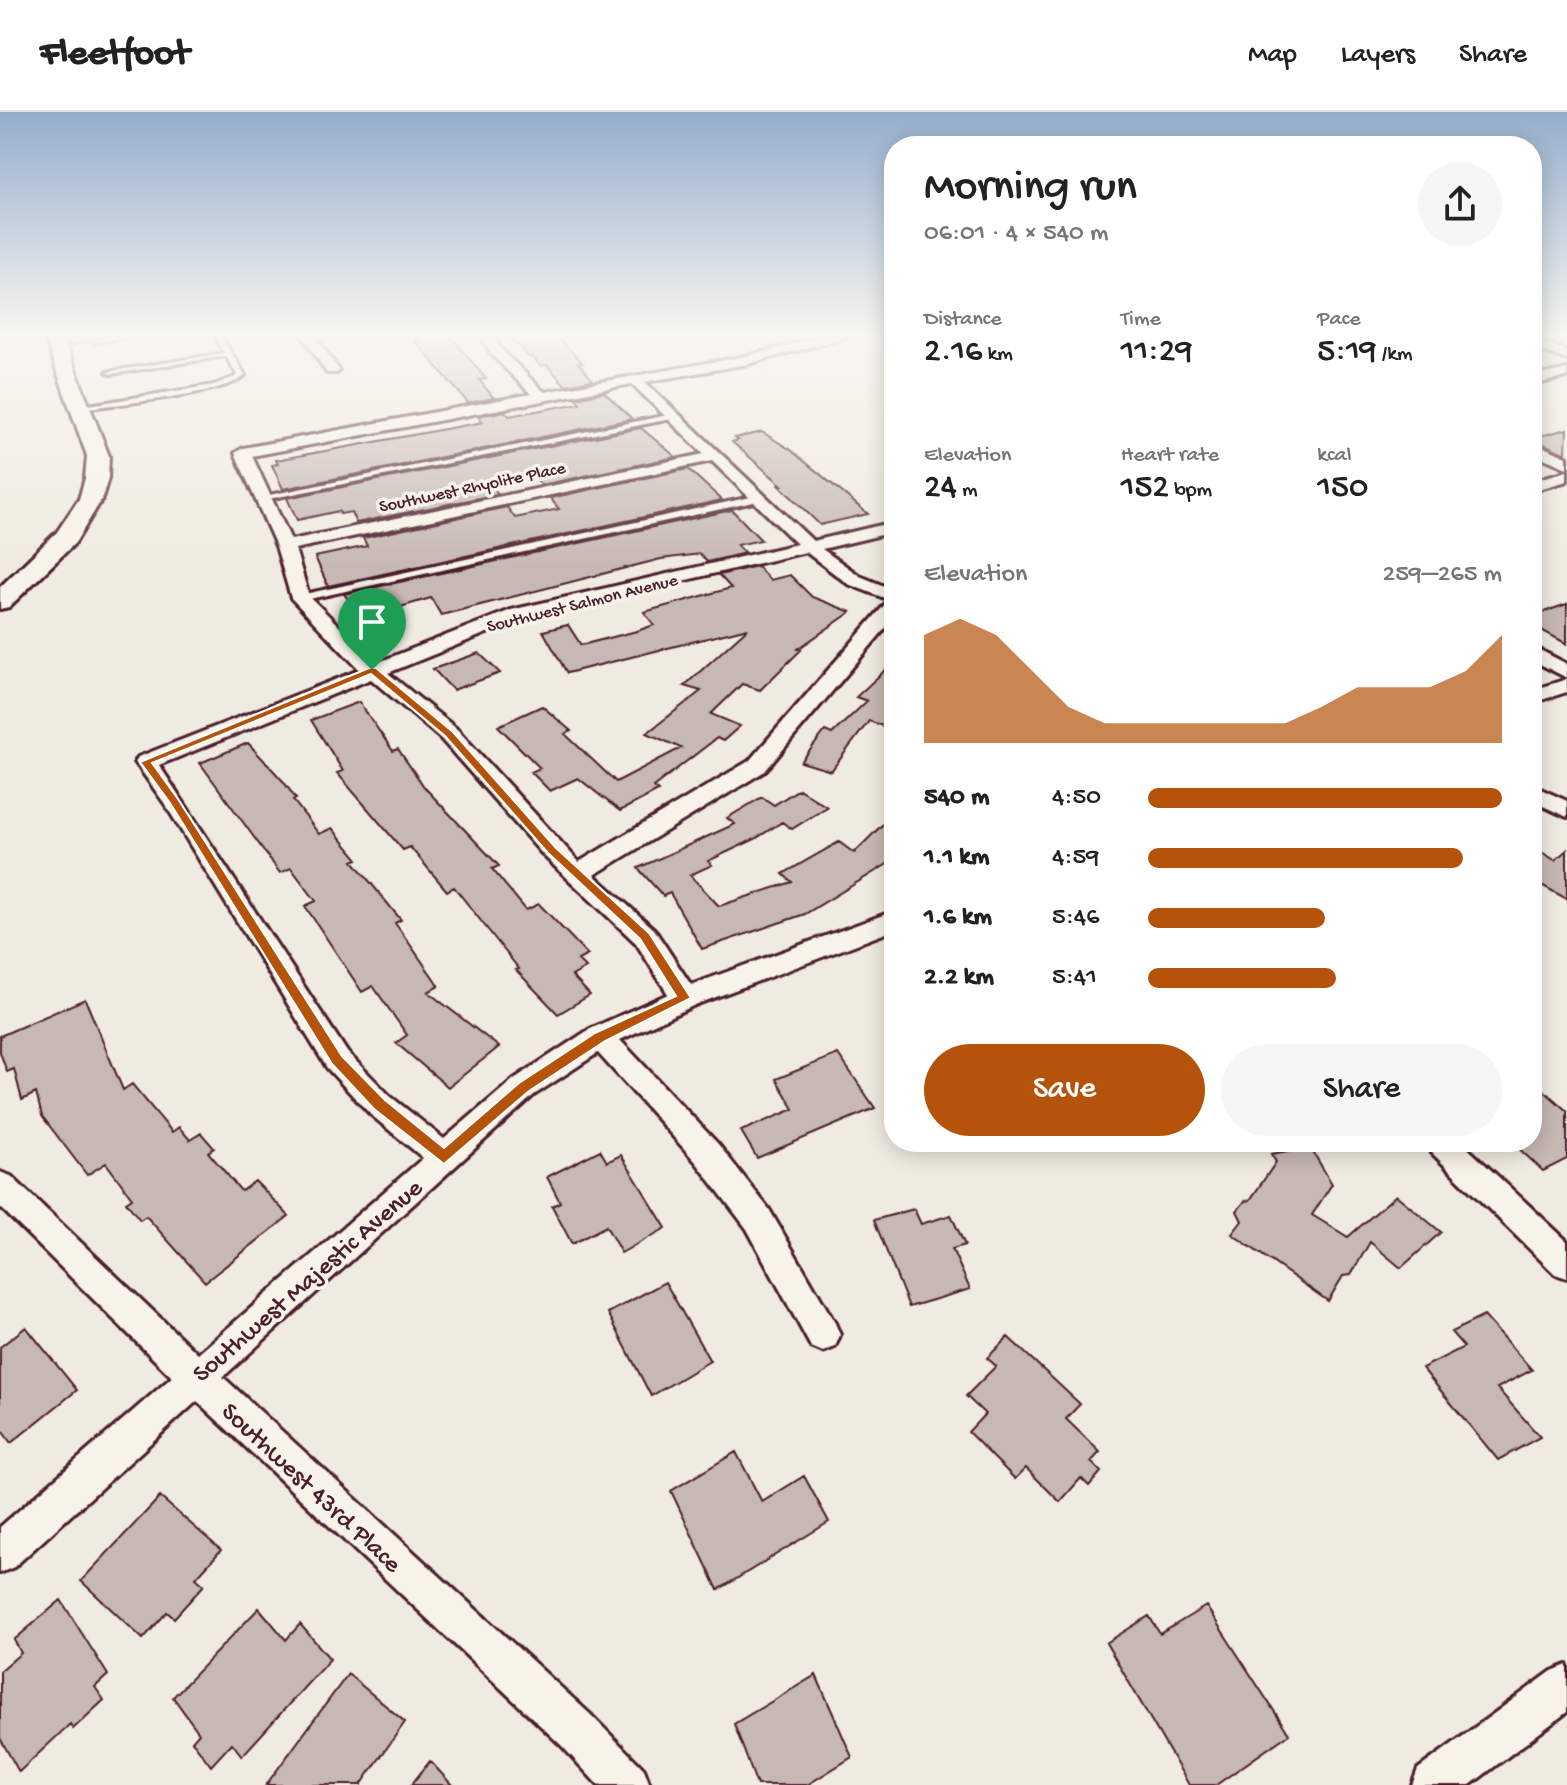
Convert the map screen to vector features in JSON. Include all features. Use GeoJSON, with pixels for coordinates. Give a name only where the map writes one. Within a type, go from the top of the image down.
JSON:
{"type":"FeatureCollection","features":[{"type":"Feature","properties":{"kind":"main road"},"geometry":{"type":"LineString","coordinates":[[0,601],[41,565],[85,512],[94,494],[100,473],[98,456],[82,413]]}},
{"type":"Feature","properties":{"kind":"street"},"geometry":{"type":"LineString","coordinates":[[452,413],[243,453],[285,546],[300,598],[372,670],[449,734],[552,850],[645,936],[685,998]]}},
{"type":"Feature","properties":{"kind":"street"},"geometry":{"type":"LineString","coordinates":[[670,413],[810,547],[848,578],[884,594]]}},
{"type":"Feature","properties":{"kind":"street"},"geometry":{"type":"LineString","coordinates":[[1542,452],[1567,463]]}},
{"type":"Feature","properties":{"kind":"street","name":"Southwest Rhyolite Place"},"geometry":{"type":"LineString","coordinates":[[285,546],[715,456]]}},
{"type":"Feature","properties":{"kind":"street"},"geometry":{"type":"LineString","coordinates":[[1542,483],[1567,476]]}},
{"type":"Feature","properties":{"kind":"street","name":"Southwest Salmon Avenue"},"geometry":{"type":"LineString","coordinates":[[444,1157],[380,1105],[337,1060],[174,801],[146,762],[518,614],[884,529]]}},
{"type":"Feature","properties":{"kind":"street"},"geometry":{"type":"LineString","coordinates":[[577,874],[757,766],[884,618]]}},
{"type":"Feature","properties":{"kind":"street"},"geometry":{"type":"LineString","coordinates":[[1542,658],[1567,672]]}},
{"type":"Feature","properties":{"kind":"street"},"geometry":{"type":"LineString","coordinates":[[1542,694],[1567,685]]}},
{"type":"Feature","properties":{"kind":"street"},"geometry":{"type":"LineString","coordinates":[[1542,797],[1567,810]]}},
{"type":"Feature","properties":{"kind":"street","name":"Southwest Majestic Avenue"},"geometry":{"type":"LineString","coordinates":[[0,1553],[524,1087],[600,1037],[685,998],[884,924]]}},
{"type":"Feature","properties":{"kind":"street"},"geometry":{"type":"LineString","coordinates":[[600,1037],[707,1153],[758,1219],[823,1335]]}},
{"type":"Feature","properties":{"kind":"street"},"geometry":{"type":"LineString","coordinates":[[1451,1152],[1567,1263]]}},
{"type":"Feature","properties":{"kind":"street","name":"Southwest 43rd Place"},"geometry":{"type":"LineString","coordinates":[[0,1186],[196,1376],[577,1731],[628,1785]]}},
{"type":"Feature","properties":{"kind":"street"},"geometry":{"type":"LineString","coordinates":[[1434,1785],[1567,1686]]}},
{"type":"Feature","properties":{"kind":"lane"},"geometry":{"type":"LineString","coordinates":[[263,497],[673,416]]}},
{"type":"Feature","properties":{"kind":"lane"},"geometry":{"type":"LineString","coordinates":[[300,598],[760,498]]}},
{"type":"Feature","properties":{"kind":"building"},"geometry":{"type":"Polygon","coordinates":[[[507,413],[509,416],[525,413],[626,413],[632,419],[283,489],[272,465],[278,464],[276,460],[483,422],[478,416],[507,413]]]}},
{"type":"Feature","properties":{"kind":"building"},"geometry":{"type":"Polygon","coordinates":[[[641,428],[676,457],[541,485],[534,476],[491,484],[498,494],[356,523],[351,512],[340,514],[339,511],[297,520],[287,498],[641,428]]]}},
{"type":"Feature","properties":{"kind":"building"},"geometry":{"type":"Polygon","coordinates":[[[1567,429],[1566,454],[1542,443],[1542,435],[1567,429]]]}},
{"type":"Feature","properties":{"kind":"building"},"geometry":{"type":"Polygon","coordinates":[[[762,432],[791,450],[868,514],[820,525],[779,485],[782,485],[732,442],[738,440],[735,438],[762,432]]]}},
{"type":"Feature","properties":{"kind":"building"},"geometry":{"type":"Polygon","coordinates":[[[688,469],[722,500],[328,586],[315,557],[367,546],[363,538],[507,507],[515,518],[559,509],[550,498],[688,469]]]}},
{"type":"Feature","properties":{"kind":"building"},"geometry":{"type":"Polygon","coordinates":[[[732,510],[761,540],[737,545],[745,553],[707,562],[700,554],[661,559],[441,615],[431,598],[363,618],[344,594],[732,510]]]}},
{"type":"Feature","properties":{"kind":"building"},"geometry":{"type":"Polygon","coordinates":[[[757,566],[770,580],[790,575],[812,597],[851,612],[798,649],[801,650],[760,690],[742,684],[711,714],[740,726],[723,741],[717,738],[653,787],[658,791],[620,811],[578,778],[550,791],[531,772],[540,768],[498,726],[542,706],[571,731],[565,734],[616,782],[681,748],[647,733],[701,691],[684,686],[748,628],[567,673],[543,631],[568,625],[581,645],[637,631],[654,625],[644,612],[731,588],[719,575],[757,566]]]}},
{"type":"Feature","properties":{"kind":"building"},"geometry":{"type":"Polygon","coordinates":[[[1567,604],[1567,644],[1542,630],[1542,613],[1567,604]]]}},
{"type":"Feature","properties":{"kind":"building"},"geometry":{"type":"Polygon","coordinates":[[[479,653],[500,673],[453,690],[433,669],[479,653]]]}},
{"type":"Feature","properties":{"kind":"building"},"geometry":{"type":"Polygon","coordinates":[[[884,671],[884,726],[869,721],[831,771],[801,762],[825,731],[832,734],[867,701],[856,697],[884,671]]]}},
{"type":"Feature","properties":{"kind":"building"},"geometry":{"type":"Polygon","coordinates":[[[359,702],[393,751],[398,749],[425,788],[499,866],[492,869],[526,910],[539,904],[588,955],[578,960],[586,968],[572,976],[590,995],[558,1014],[516,970],[519,969],[454,887],[447,891],[410,847],[403,850],[337,773],[343,771],[311,720],[359,702]]]}},
{"type":"Feature","properties":{"kind":"building"},"geometry":{"type":"Polygon","coordinates":[[[248,743],[283,781],[296,799],[293,800],[319,834],[332,828],[358,859],[353,861],[401,920],[395,923],[439,986],[428,992],[499,1047],[448,1087],[396,1043],[407,1035],[373,986],[362,992],[305,906],[316,901],[291,868],[280,873],[200,763],[248,743]]]}},
{"type":"Feature","properties":{"kind":"building"},"geometry":{"type":"Polygon","coordinates":[[[799,789],[827,807],[792,829],[782,822],[755,839],[708,861],[712,865],[690,875],[719,906],[792,882],[783,874],[839,842],[854,853],[884,823],[884,866],[805,914],[702,949],[670,893],[663,896],[638,868],[735,824],[727,818],[762,797],[774,805],[799,789]]]}},
{"type":"Feature","properties":{"kind":"building"},"geometry":{"type":"Polygon","coordinates":[[[1567,850],[1567,899],[1542,885],[1542,853],[1555,860],[1567,850]]]}},
{"type":"Feature","properties":{"kind":"building"},"geometry":{"type":"Polygon","coordinates":[[[85,999],[123,1090],[132,1084],[172,1132],[179,1127],[190,1140],[201,1133],[214,1148],[208,1152],[241,1191],[255,1181],[289,1216],[205,1282],[146,1216],[140,1220],[126,1202],[132,1198],[106,1163],[87,1175],[42,1116],[36,1093],[22,1100],[14,1069],[7,1072],[0,1052],[0,1036],[85,999]]]}},
{"type":"Feature","properties":{"kind":"building"},"geometry":{"type":"Polygon","coordinates":[[[838,1054],[875,1108],[757,1158],[741,1131],[794,1109],[776,1079],[838,1054]]]}},
{"type":"Feature","properties":{"kind":"building"},"geometry":{"type":"Polygon","coordinates":[[[1542,1089],[1567,1111],[1567,1159],[1543,1171],[1523,1152],[1542,1152],[1542,1089]]]}},
{"type":"Feature","properties":{"kind":"building"},"geometry":{"type":"Polygon","coordinates":[[[600,1150],[607,1162],[621,1155],[666,1228],[621,1253],[606,1226],[572,1244],[552,1206],[560,1202],[547,1177],[600,1150]]]}},
{"type":"Feature","properties":{"kind":"building"},"geometry":{"type":"Polygon","coordinates":[[[1313,1152],[1332,1184],[1312,1215],[1348,1237],[1396,1195],[1441,1232],[1401,1268],[1370,1242],[1351,1275],[1343,1276],[1328,1301],[1232,1234],[1242,1221],[1237,1211],[1245,1201],[1250,1200],[1276,1162],[1271,1154],[1313,1152]]]}},
{"type":"Feature","properties":{"kind":"building"},"geometry":{"type":"Polygon","coordinates":[[[914,1209],[921,1224],[951,1215],[965,1245],[952,1249],[970,1289],[909,1307],[874,1220],[914,1209]]]}},
{"type":"Feature","properties":{"kind":"building"},"geometry":{"type":"Polygon","coordinates":[[[665,1282],[710,1361],[651,1396],[608,1313],[665,1282]]]}},
{"type":"Feature","properties":{"kind":"building"},"geometry":{"type":"Polygon","coordinates":[[[1484,1316],[1532,1370],[1497,1388],[1540,1437],[1498,1460],[1422,1368],[1464,1347],[1451,1332],[1484,1316]]]}},
{"type":"Feature","properties":{"kind":"building"},"geometry":{"type":"Polygon","coordinates":[[[26,1327],[77,1390],[11,1443],[0,1428],[0,1347],[26,1327]]]}},
{"type":"Feature","properties":{"kind":"building"},"geometry":{"type":"Polygon","coordinates":[[[1008,1337],[1080,1404],[1066,1419],[1100,1452],[1091,1462],[1101,1472],[1089,1486],[1081,1478],[1060,1502],[1026,1468],[1015,1479],[968,1432],[985,1414],[966,1396],[996,1366],[987,1358],[1008,1337]]]}},
{"type":"Feature","properties":{"kind":"building"},"geometry":{"type":"Polygon","coordinates":[[[736,1452],[762,1502],[804,1476],[829,1522],[718,1590],[671,1491],[736,1452]]]}},
{"type":"Feature","properties":{"kind":"building"},"geometry":{"type":"Polygon","coordinates":[[[160,1497],[221,1550],[196,1578],[204,1585],[174,1618],[167,1612],[143,1639],[81,1581],[160,1497]]]}},
{"type":"Feature","properties":{"kind":"building"},"geometry":{"type":"Polygon","coordinates":[[[61,1600],[108,1675],[95,1687],[104,1700],[73,1729],[70,1724],[19,1772],[0,1738],[0,1671],[21,1653],[14,1640],[61,1600]]]}},
{"type":"Feature","properties":{"kind":"building"},"geometry":{"type":"Polygon","coordinates":[[[1206,1606],[1289,1734],[1216,1785],[1189,1785],[1106,1643],[1149,1616],[1160,1634],[1206,1606]]]}},
{"type":"Feature","properties":{"kind":"building"},"geometry":{"type":"Polygon","coordinates":[[[259,1608],[286,1640],[300,1624],[330,1659],[242,1756],[232,1743],[211,1766],[192,1741],[199,1733],[173,1697],[259,1608]]]}},
{"type":"Feature","properties":{"kind":"building"},"geometry":{"type":"Polygon","coordinates":[[[348,1674],[405,1722],[361,1785],[266,1785],[348,1674]]]}},
{"type":"Feature","properties":{"kind":"building"},"geometry":{"type":"Polygon","coordinates":[[[816,1675],[852,1757],[807,1785],[757,1785],[734,1724],[816,1675]]]}},
{"type":"Feature","properties":{"kind":"building"},"geometry":{"type":"Polygon","coordinates":[[[430,1761],[452,1785],[411,1785],[430,1761]]]}},
{"type":"Feature","properties":{"kind":"route"},"geometry":{"type":"LineString","coordinates":[[372,670],[449,734],[552,850],[645,936],[685,998],[600,1037],[524,1087],[444,1157],[380,1105],[337,1060],[174,801],[146,762],[372,670]]}}]}
